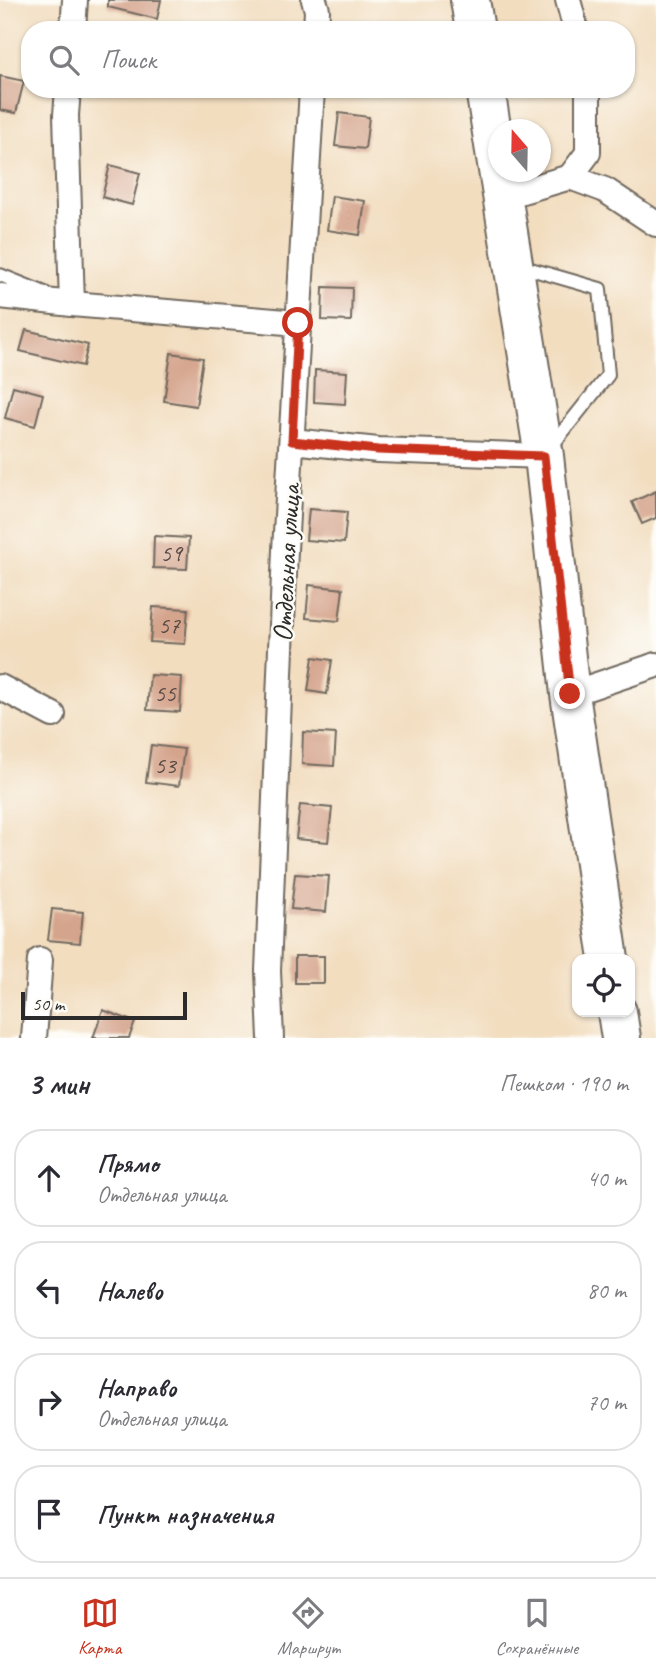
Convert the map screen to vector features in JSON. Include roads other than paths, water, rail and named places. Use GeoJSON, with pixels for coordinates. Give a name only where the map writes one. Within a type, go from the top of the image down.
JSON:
{"type":"FeatureCollection","features":[{"type":"Feature","properties":{"kind":"main road"},"geometry":{"type":"LineString","coordinates":[[471,0],[474,21]]}},
{"type":"Feature","properties":{"kind":"main road"},"geometry":{"type":"LineString","coordinates":[[486,98],[544,456],[570,694],[608,954]]}},
{"type":"Feature","properties":{"kind":"main road"},"geometry":{"type":"LineString","coordinates":[[618,1017],[621,1038]]}},
{"type":"Feature","properties":{"kind":"street"},"geometry":{"type":"LineString","coordinates":[[74,21],[75,0]]}},
{"type":"Feature","properties":{"kind":"street"},"geometry":{"type":"LineString","coordinates":[[314,0],[316,21]]}},
{"type":"Feature","properties":{"kind":"street"},"geometry":{"type":"LineString","coordinates":[[568,0],[574,21]]}},
{"type":"Feature","properties":{"kind":"street"},"geometry":{"type":"LineString","coordinates":[[67,98],[72,304]]}},
{"type":"Feature","properties":{"kind":"street","name":"Отдельная улица"},"geometry":{"type":"LineString","coordinates":[[271,1038],[268,971],[285,550],[312,98]]}},
{"type":"Feature","properties":{"kind":"street"},"geometry":{"type":"LineString","coordinates":[[502,197],[570,177],[589,153],[588,98]]}},
{"type":"Feature","properties":{"kind":"street"},"geometry":{"type":"LineString","coordinates":[[570,177],[605,190],[656,223]]}},
{"type":"Feature","properties":{"kind":"street"},"geometry":{"type":"LineString","coordinates":[[0,296],[298,323]]}},
{"type":"Feature","properties":{"kind":"street"},"geometry":{"type":"LineString","coordinates":[[292,441],[378,450],[544,456]]}},
{"type":"Feature","properties":{"kind":"street"},"geometry":{"type":"LineString","coordinates":[[570,694],[656,665]]}},
{"type":"Feature","properties":{"kind":"street"},"geometry":{"type":"LineString","coordinates":[[0,687],[53,715]]}},
{"type":"Feature","properties":{"kind":"street"},"geometry":{"type":"LineString","coordinates":[[34,1038],[40,960]]}},
{"type":"Feature","properties":{"kind":"lane"},"geometry":{"type":"LineString","coordinates":[[513,264],[600,289],[608,375],[544,456]]}},
{"type":"Feature","properties":{"kind":"lane"},"geometry":{"type":"LineString","coordinates":[[0,275],[72,304]]}}]}
